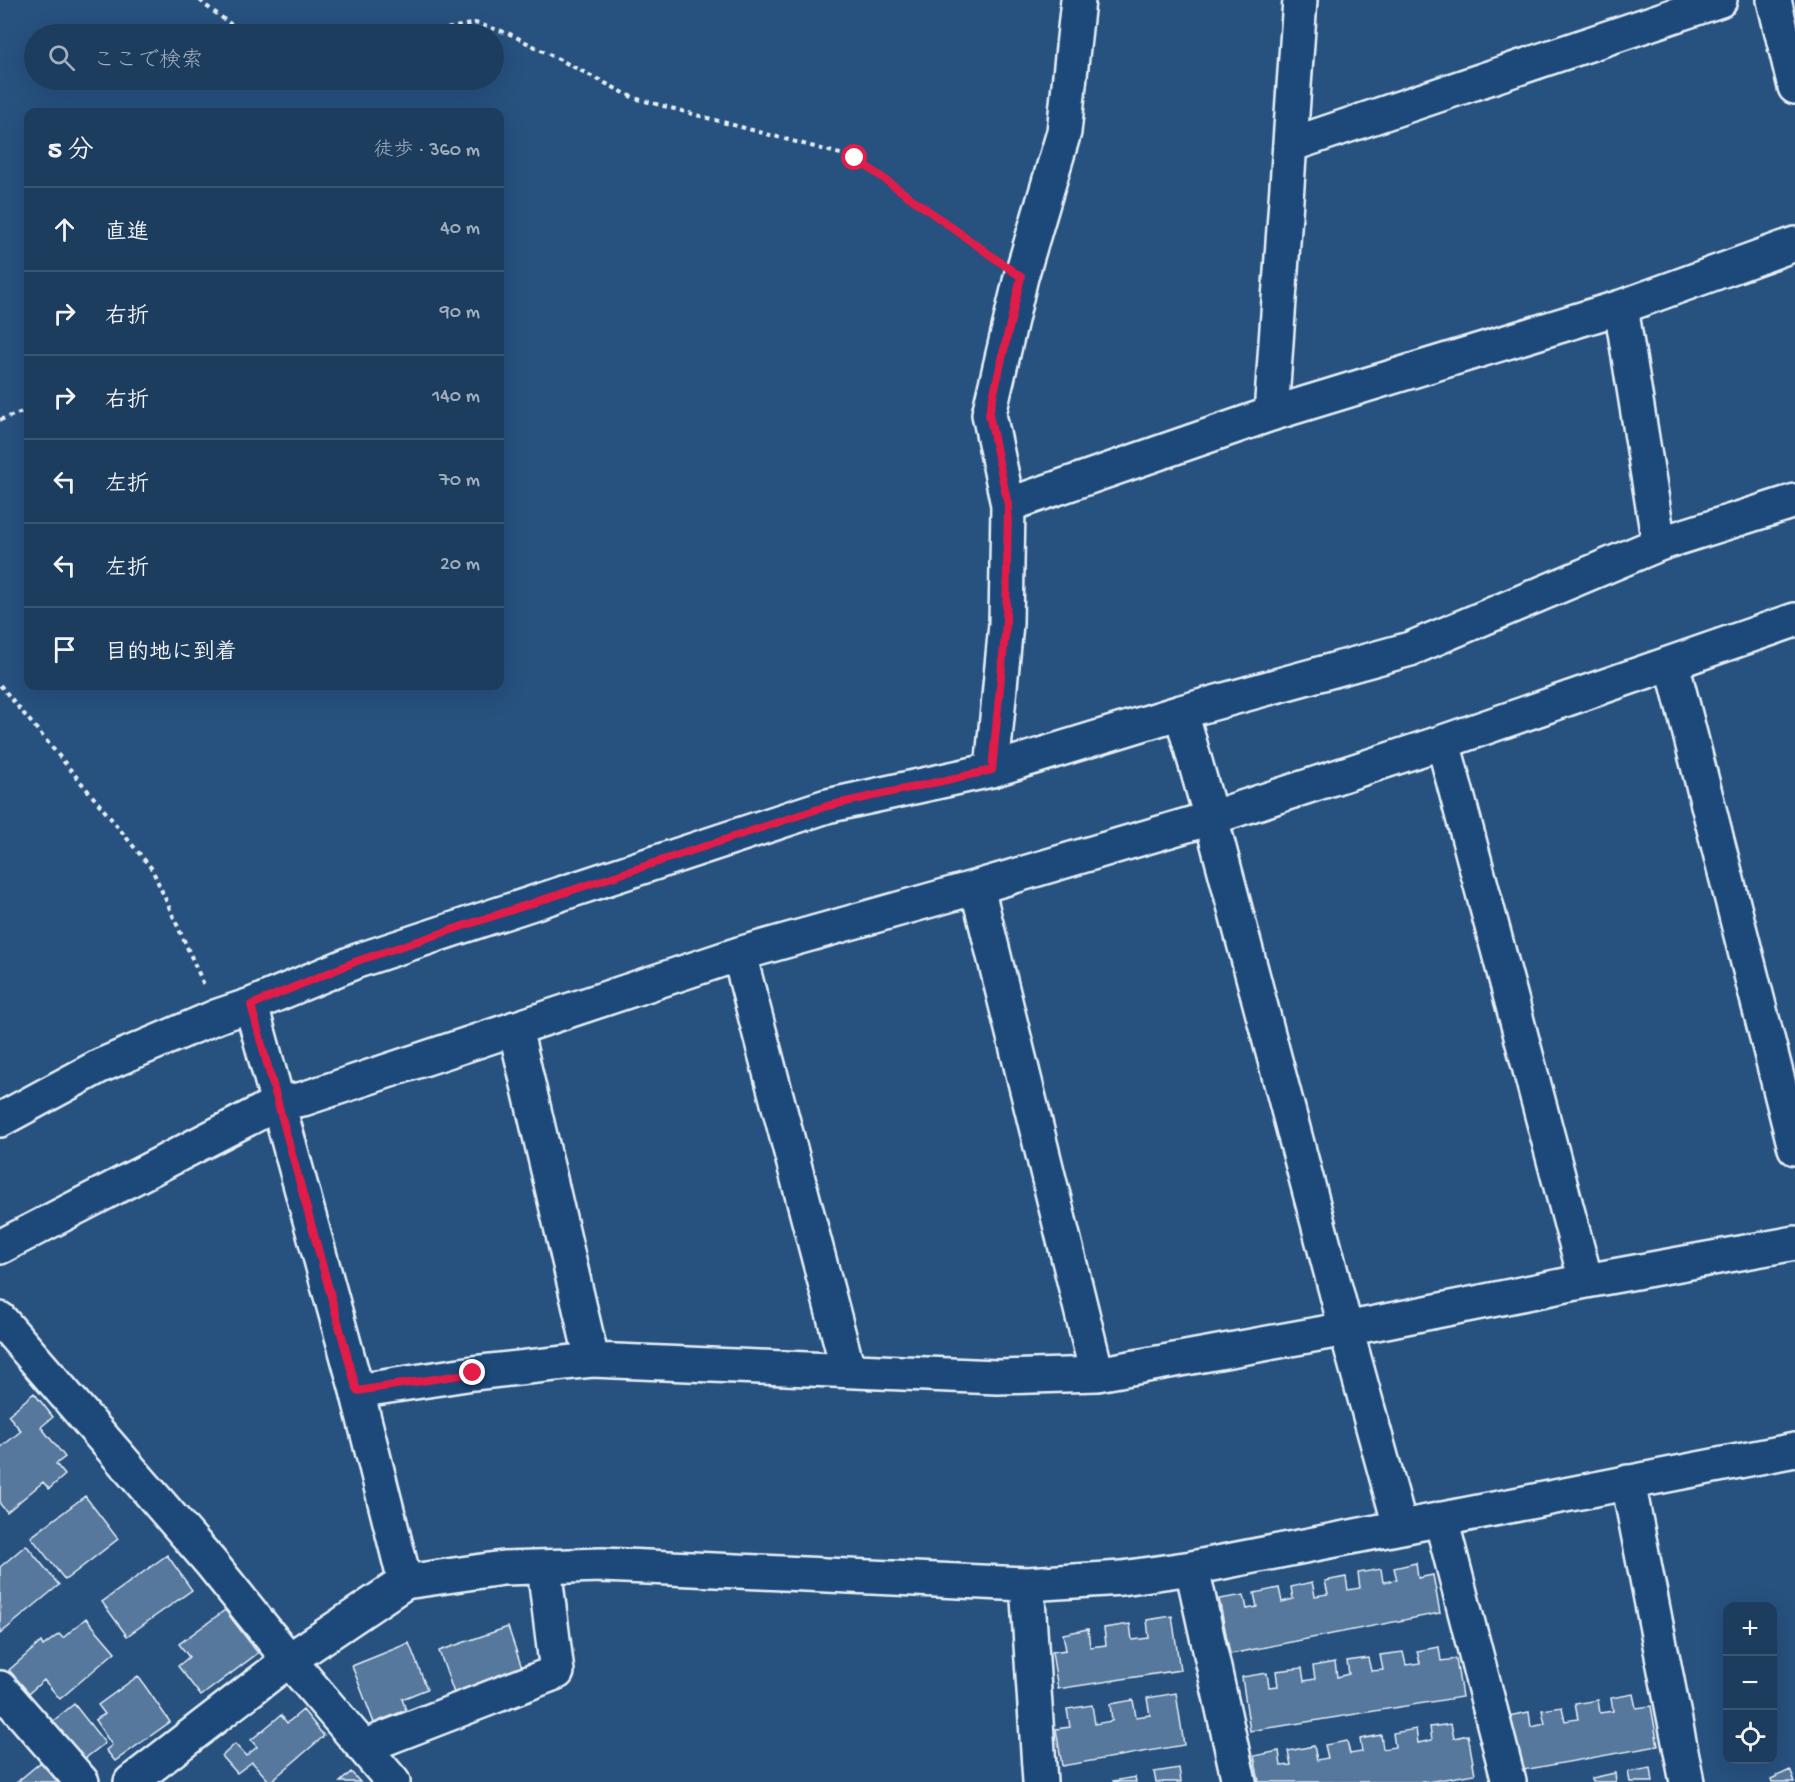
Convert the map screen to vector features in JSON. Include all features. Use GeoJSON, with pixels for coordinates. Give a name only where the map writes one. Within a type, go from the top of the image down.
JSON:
{"type":"FeatureCollection","features":[{"type":"Feature","properties":{"kind":"street"},"geometry":{"type":"LineString","coordinates":[[992,770],[1006,624],[1008,505],[989,414],[1021,277],[1064,132],[1078,0]]}},
{"type":"Feature","properties":{"kind":"street"},"geometry":{"type":"LineString","coordinates":[[1271,414],[1300,0]]}},
{"type":"Feature","properties":{"kind":"street"},"geometry":{"type":"LineString","coordinates":[[1290,145],[1720,0]]}},
{"type":"Feature","properties":{"kind":"street"},"geometry":{"type":"LineString","coordinates":[[1773,0],[1795,87]]}},
{"type":"Feature","properties":{"kind":"street"},"geometry":{"type":"LineString","coordinates":[[1008,505],[1271,414],[1621,307],[1795,244]]}},
{"type":"Feature","properties":{"kind":"street"},"geometry":{"type":"LineString","coordinates":[[1621,307],[1659,544]]}},
{"type":"Feature","properties":{"kind":"street"},"geometry":{"type":"LineString","coordinates":[[0,1120],[100,1066],[357,961],[827,806],[992,770],[1180,712],[1410,649],[1659,544],[1795,501]]}},
{"type":"Feature","properties":{"kind":"street"},"geometry":{"type":"LineString","coordinates":[[0,1247],[278,1103],[303,1099],[739,954],[1211,818],[1443,742],[1795,620]]}},
{"type":"Feature","properties":{"kind":"street"},"geometry":{"type":"LineString","coordinates":[[1672,663],[1795,1148]]}},
{"type":"Feature","properties":{"kind":"street"},"geometry":{"type":"LineString","coordinates":[[1180,712],[1211,818],[1400,1526]]}},
{"type":"Feature","properties":{"kind":"street"},"geometry":{"type":"LineString","coordinates":[[1443,742],[1586,1281]]}},
{"type":"Feature","properties":{"kind":"street"},"geometry":{"type":"LineString","coordinates":[[977,887],[1097,1374]]}},
{"type":"Feature","properties":{"kind":"street"},"geometry":{"type":"LineString","coordinates":[[739,954],[848,1370]]}},
{"type":"Feature","properties":{"kind":"street"},"geometry":{"type":"LineString","coordinates":[[251,1005],[357,1391],[405,1582]]}},
{"type":"Feature","properties":{"kind":"street"},"geometry":{"type":"LineString","coordinates":[[515,1028],[592,1360]]}},
{"type":"Feature","properties":{"kind":"street"},"geometry":{"type":"LineString","coordinates":[[357,1391],[473,1373],[592,1360],[997,1377],[1097,1374],[1795,1243]]}},
{"type":"Feature","properties":{"kind":"street"},"geometry":{"type":"LineString","coordinates":[[0,1319],[210,1563],[393,1782]]}},
{"type":"Feature","properties":{"kind":"street"},"geometry":{"type":"LineString","coordinates":[[131,1782],[289,1660],[405,1582],[503,1569],[602,1565],[1027,1584],[1122,1578],[1192,1568],[1795,1450]]}},
{"type":"Feature","properties":{"kind":"street"},"geometry":{"type":"LineString","coordinates":[[1628,1482],[1687,1782]]}},
{"type":"Feature","properties":{"kind":"street"},"geometry":{"type":"LineString","coordinates":[[1441,1519],[1509,1782]]}},
{"type":"Feature","properties":{"kind":"street"},"geometry":{"type":"LineString","coordinates":[[363,1747],[556,1672],[544,1567]]}},
{"type":"Feature","properties":{"kind":"street"},"geometry":{"type":"LineString","coordinates":[[1192,1568],[1239,1782]]}},
{"type":"Feature","properties":{"kind":"street"},"geometry":{"type":"LineString","coordinates":[[1027,1584],[1040,1782]]}},
{"type":"Feature","properties":{"kind":"street"},"geometry":{"type":"LineString","coordinates":[[0,1688],[82,1782]]}},
{"type":"Feature","properties":{"kind":"path"},"geometry":{"type":"LineString","coordinates":[[200,0],[231,24]]}},
{"type":"Feature","properties":{"kind":"path"},"geometry":{"type":"LineString","coordinates":[[504,32],[634,98],[855,158],[1021,277]]}},
{"type":"Feature","properties":{"kind":"path"},"geometry":{"type":"LineString","coordinates":[[0,420],[24,411]]}},
{"type":"Feature","properties":{"kind":"path"},"geometry":{"type":"LineString","coordinates":[[0,685],[152,869],[218,1016]]}},
{"type":"Feature","properties":{"kind":"building"},"geometry":{"type":"Polygon","coordinates":[[[34,1393],[53,1417],[41,1427],[65,1457],[56,1464],[65,1475],[49,1489],[43,1482],[7,1512],[0,1504],[0,1448],[21,1431],[8,1415],[34,1393]]]}},
{"type":"Feature","properties":{"kind":"building"},"geometry":{"type":"Polygon","coordinates":[[[85,1496],[118,1539],[65,1580],[31,1537],[85,1496]]]}},
{"type":"Feature","properties":{"kind":"building"},"geometry":{"type":"Polygon","coordinates":[[[26,1545],[59,1585],[0,1634],[0,1567],[26,1545]]]}},
{"type":"Feature","properties":{"kind":"building"},"geometry":{"type":"Polygon","coordinates":[[[167,1555],[192,1590],[127,1636],[102,1602],[167,1555]]]}},
{"type":"Feature","properties":{"kind":"building"},"geometry":{"type":"Polygon","coordinates":[[[1416,1563],[1418,1578],[1433,1575],[1440,1613],[1230,1654],[1219,1599],[1244,1595],[1247,1609],[1257,1607],[1254,1593],[1279,1588],[1282,1602],[1293,1599],[1291,1587],[1312,1582],[1315,1596],[1328,1594],[1325,1581],[1346,1577],[1348,1590],[1360,1588],[1358,1573],[1381,1569],[1383,1582],[1397,1580],[1394,1568],[1416,1563]]]}},
{"type":"Feature","properties":{"kind":"building"},"geometry":{"type":"Polygon","coordinates":[[[225,1610],[258,1653],[201,1696],[178,1666],[189,1657],[179,1644],[225,1610]]]}},
{"type":"Feature","properties":{"kind":"building"},"geometry":{"type":"Polygon","coordinates":[[[1172,1616],[1180,1670],[1058,1689],[1052,1652],[1066,1650],[1063,1634],[1088,1629],[1090,1647],[1106,1645],[1104,1628],[1130,1624],[1132,1640],[1149,1638],[1147,1620],[1172,1616]]]}},
{"type":"Feature","properties":{"kind":"building"},"geometry":{"type":"Polygon","coordinates":[[[86,1618],[115,1652],[60,1699],[44,1680],[29,1693],[9,1670],[41,1642],[43,1646],[59,1634],[63,1638],[86,1618]]]}},
{"type":"Feature","properties":{"kind":"building"},"geometry":{"type":"Polygon","coordinates":[[[508,1627],[522,1668],[454,1693],[439,1651],[508,1627]]]}},
{"type":"Feature","properties":{"kind":"building"},"geometry":{"type":"Polygon","coordinates":[[[409,1643],[427,1689],[402,1699],[406,1710],[374,1723],[352,1666],[409,1643]]]}},
{"type":"Feature","properties":{"kind":"building"},"geometry":{"type":"Polygon","coordinates":[[[1439,1647],[1441,1661],[1456,1659],[1462,1697],[1250,1731],[1242,1677],[1267,1673],[1269,1687],[1278,1686],[1276,1671],[1302,1668],[1304,1681],[1315,1679],[1313,1666],[1335,1662],[1337,1677],[1349,1674],[1347,1661],[1368,1658],[1371,1671],[1383,1670],[1380,1655],[1403,1652],[1406,1665],[1420,1663],[1417,1651],[1439,1647]]]}},
{"type":"Feature","properties":{"kind":"building"},"geometry":{"type":"Polygon","coordinates":[[[138,1676],[170,1722],[115,1761],[106,1750],[112,1745],[95,1720],[105,1714],[98,1705],[138,1676]]]}},
{"type":"Feature","properties":{"kind":"building"},"geometry":{"type":"Polygon","coordinates":[[[1176,1693],[1184,1745],[1062,1766],[1056,1729],[1070,1727],[1067,1709],[1092,1705],[1095,1724],[1112,1721],[1110,1704],[1133,1700],[1136,1717],[1150,1715],[1147,1698],[1176,1693]]]}},
{"type":"Feature","properties":{"kind":"building"},"geometry":{"type":"Polygon","coordinates":[[[1633,1694],[1636,1708],[1651,1706],[1658,1746],[1518,1771],[1508,1716],[1529,1712],[1531,1727],[1545,1724],[1542,1710],[1562,1707],[1565,1721],[1578,1719],[1575,1704],[1598,1700],[1600,1713],[1613,1711],[1611,1698],[1633,1694]]]}},
{"type":"Feature","properties":{"kind":"building"},"geometry":{"type":"Polygon","coordinates":[[[74,1704],[105,1743],[83,1760],[53,1721],[74,1704]]]}},
{"type":"Feature","properties":{"kind":"building"},"geometry":{"type":"Polygon","coordinates":[[[303,1710],[324,1736],[270,1782],[252,1762],[237,1773],[222,1756],[235,1744],[246,1756],[257,1747],[251,1740],[281,1715],[287,1723],[303,1710]]]}},
{"type":"Feature","properties":{"kind":"building"},"geometry":{"type":"Polygon","coordinates":[[[1451,1724],[1454,1738],[1468,1735],[1475,1774],[1427,1782],[1259,1782],[1254,1756],[1279,1751],[1281,1766],[1291,1765],[1288,1751],[1314,1746],[1317,1760],[1328,1758],[1325,1745],[1347,1741],[1350,1754],[1362,1752],[1360,1739],[1381,1735],[1383,1749],[1395,1747],[1393,1733],[1416,1729],[1418,1743],[1432,1740],[1430,1727],[1451,1724]]]}},
{"type":"Feature","properties":{"kind":"building"},"geometry":{"type":"Polygon","coordinates":[[[41,1762],[58,1782],[17,1782],[41,1762]]]}},
{"type":"Feature","properties":{"kind":"building"},"geometry":{"type":"Polygon","coordinates":[[[1179,1768],[1181,1782],[1156,1782],[1154,1772],[1179,1768]]]}},
{"type":"Feature","properties":{"kind":"building"},"geometry":{"type":"Polygon","coordinates":[[[1651,1768],[1653,1782],[1630,1782],[1628,1772],[1651,1768]]]}},
{"type":"Feature","properties":{"kind":"building"},"geometry":{"type":"Polygon","coordinates":[[[1790,1770],[1795,1782],[1772,1782],[1771,1779],[1790,1770]]]}},
{"type":"Feature","properties":{"kind":"building"},"geometry":{"type":"Polygon","coordinates":[[[351,1772],[360,1782],[340,1782],[351,1772]]]}},
{"type":"Feature","properties":{"kind":"building"},"geometry":{"type":"Polygon","coordinates":[[[1615,1773],[1616,1782],[1592,1782],[1592,1778],[1615,1773]]]}},
{"type":"Feature","properties":{"kind":"building"},"geometry":{"type":"Polygon","coordinates":[[[1135,1777],[1136,1782],[1113,1781],[1135,1777]]]}},
{"type":"Feature","properties":{"kind":"route"},"geometry":{"type":"LineString","coordinates":[[473,1373],[357,1391],[251,1005],[357,961],[827,806],[992,770],[1006,624],[1008,505],[989,414],[1021,277],[855,158]]}}]}
